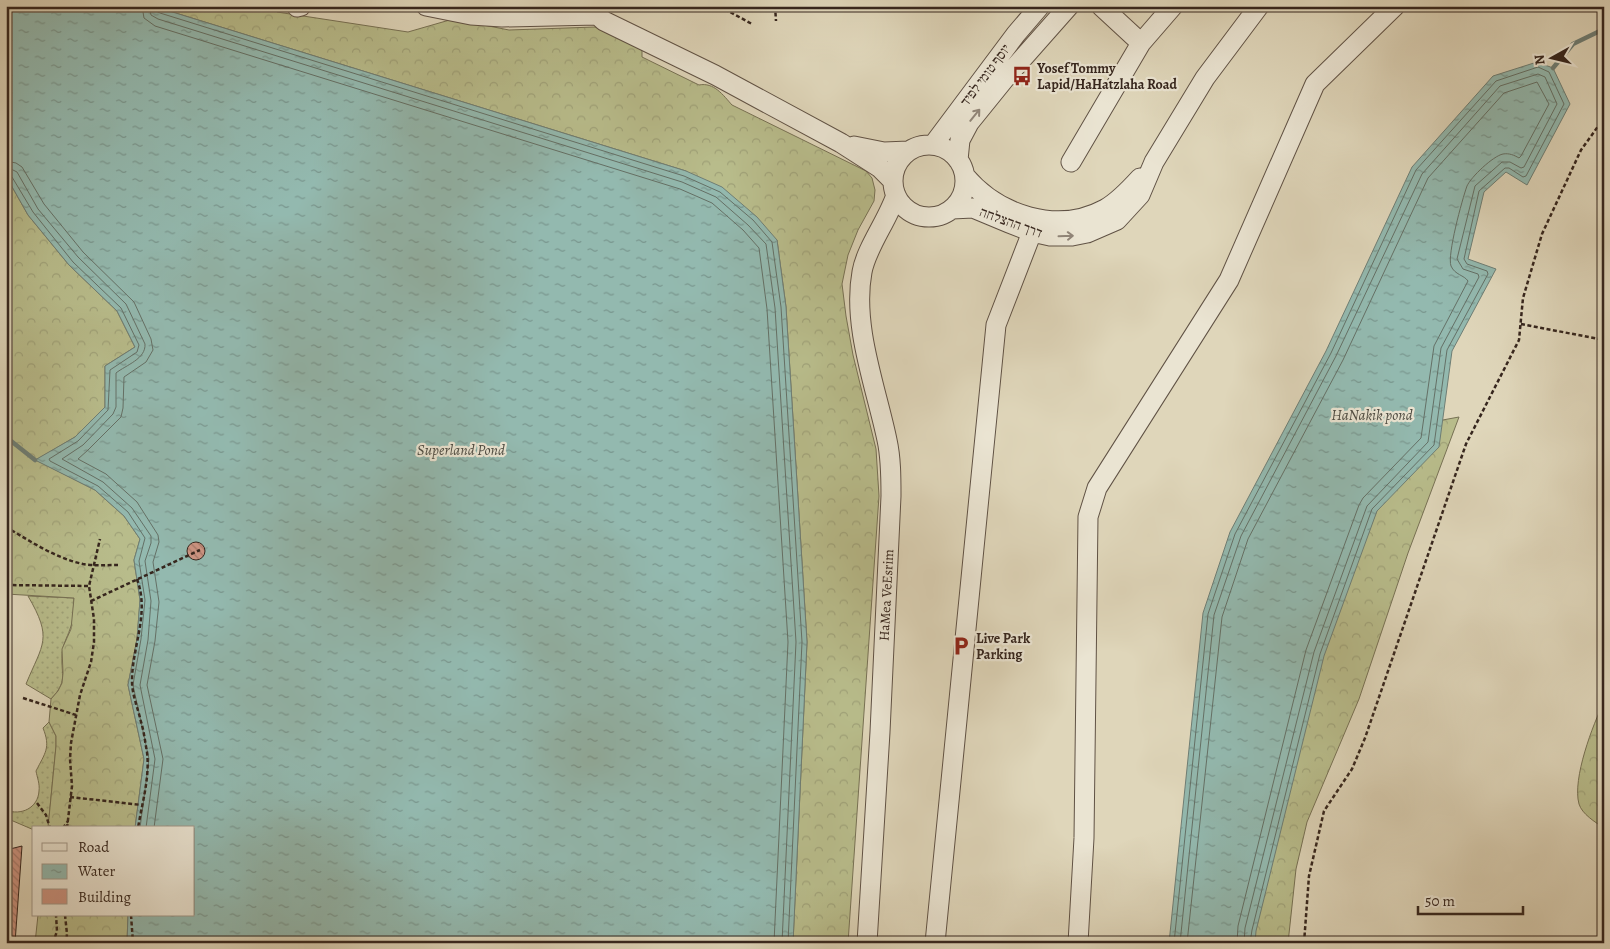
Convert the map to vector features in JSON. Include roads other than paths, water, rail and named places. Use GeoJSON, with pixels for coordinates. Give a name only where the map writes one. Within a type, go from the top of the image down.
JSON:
{"type":"FeatureCollection","features":[{"type":"Feature","properties":{"kind":"street"},"geometry":{"type":"LineString","coordinates":[[426,6],[471,16],[502,17],[595,11],[604,21],[715,76],[841,143],[880,168],[895,188],[902,204],[919,216]]}},
{"type":"Feature","properties":{"kind":"street","name":"יוסף טומי לפיד"},"geometry":{"type":"LineString","coordinates":[[933,145],[1016,34],[1040,6]]}},
{"type":"Feature","properties":{"kind":"street","name":"יוסף טומי לפיד"},"geometry":{"type":"LineString","coordinates":[[962,168],[960,140],[969,123],[1007,76],[1069,6]]}},
{"type":"Feature","properties":{"kind":"street"},"geometry":{"type":"LineString","coordinates":[[1101,6],[1141,43]]}},
{"type":"Feature","properties":{"kind":"street"},"geometry":{"type":"LineString","coordinates":[[1072,162],[1141,43],[1173,6]]}},
{"type":"Feature","properties":{"kind":"street","name":"דרך ההצלחה"},"geometry":{"type":"LineString","coordinates":[[952,209],[973,208],[982,210],[1008,223],[1032,232],[1050,236],[1072,236],[1087,233],[1117,220],[1140,195],[1154,162],[1175,125],[1205,78],[1259,6]]}},
{"type":"Feature","properties":{"kind":"street"},"geometry":{"type":"LineString","coordinates":[[1078,943],[1084,838],[1088,517],[1097,488],[1229,280],[1314,84],[1395,6]]}},
{"type":"Feature","properties":{"kind":"street"},"geometry":{"type":"LineString","coordinates":[[841,143],[884,152],[910,151]]}},
{"type":"Feature","properties":{"kind":"street"},"geometry":{"type":"LineString","coordinates":[[869,251],[902,222],[919,216],[931,217],[942,215],[952,209],[963,194],[962,168],[947,150],[933,145],[921,146],[910,151],[901,159],[895,169],[895,188]]}},
{"type":"Feature","properties":{"kind":"street","name":"דרך ההצלחה"},"geometry":{"type":"LineString","coordinates":[[962,168],[975,188],[996,204],[1034,218],[1051,221],[1072,220],[1093,215],[1106,208],[1130,189],[1154,162]]}},
{"type":"Feature","properties":{"kind":"street","name":"HaMea VeEsrim"},"geometry":{"type":"LineString","coordinates":[[866,943],[880,732],[891,466],[862,325],[860,285],[862,269],[869,251],[892,208],[895,188]]}},
{"type":"Feature","properties":{"kind":"street"},"geometry":{"type":"LineString","coordinates":[[935,943],[996,325],[1032,232]]}},
{"type":"Feature","properties":{"kind":"water","name":"Superland Pond"},"geometry":{"type":"Polygon","coordinates":[[[6,6],[153,6],[686,171],[722,187],[757,217],[777,240],[786,307],[807,642],[793,943],[127,943],[128,916],[195,916],[195,826],[135,826],[144,759],[128,685],[137,639],[140,600],[134,560],[140,539],[124,516],[95,490],[35,460],[75,437],[105,407],[105,366],[135,347],[117,311],[69,265],[28,215],[6,176],[6,6]]]}},
{"type":"Feature","properties":{"kind":"water","name":"HaNakik pond"},"geometry":{"type":"Polygon","coordinates":[[[1537,62],[1553,68],[1570,104],[1527,185],[1506,172],[1484,192],[1468,259],[1496,269],[1452,351],[1439,447],[1377,511],[1324,656],[1256,931],[1255,943],[1169,943],[1203,613],[1230,532],[1326,351],[1412,167],[1493,76],[1537,62]]]}},
{"type":"Feature","properties":{"kind":"waterway"},"geometry":{"type":"LineString","coordinates":[[1553,68],[1573,44],[1604,29]]}},
{"type":"Feature","properties":{"kind":"waterway"},"geometry":{"type":"LineString","coordinates":[[6,437],[35,460]]}},
{"type":"Feature","properties":{"kind":"place","name":"Yosef Tommy Lapid/HaHatzlaha Road"},"geometry":{"type":"Point","coordinates":[1022,76]}},
{"type":"Feature","properties":{"kind":"place","name":"Live Park Parking"},"geometry":{"type":"Point","coordinates":[961,646]}}]}
